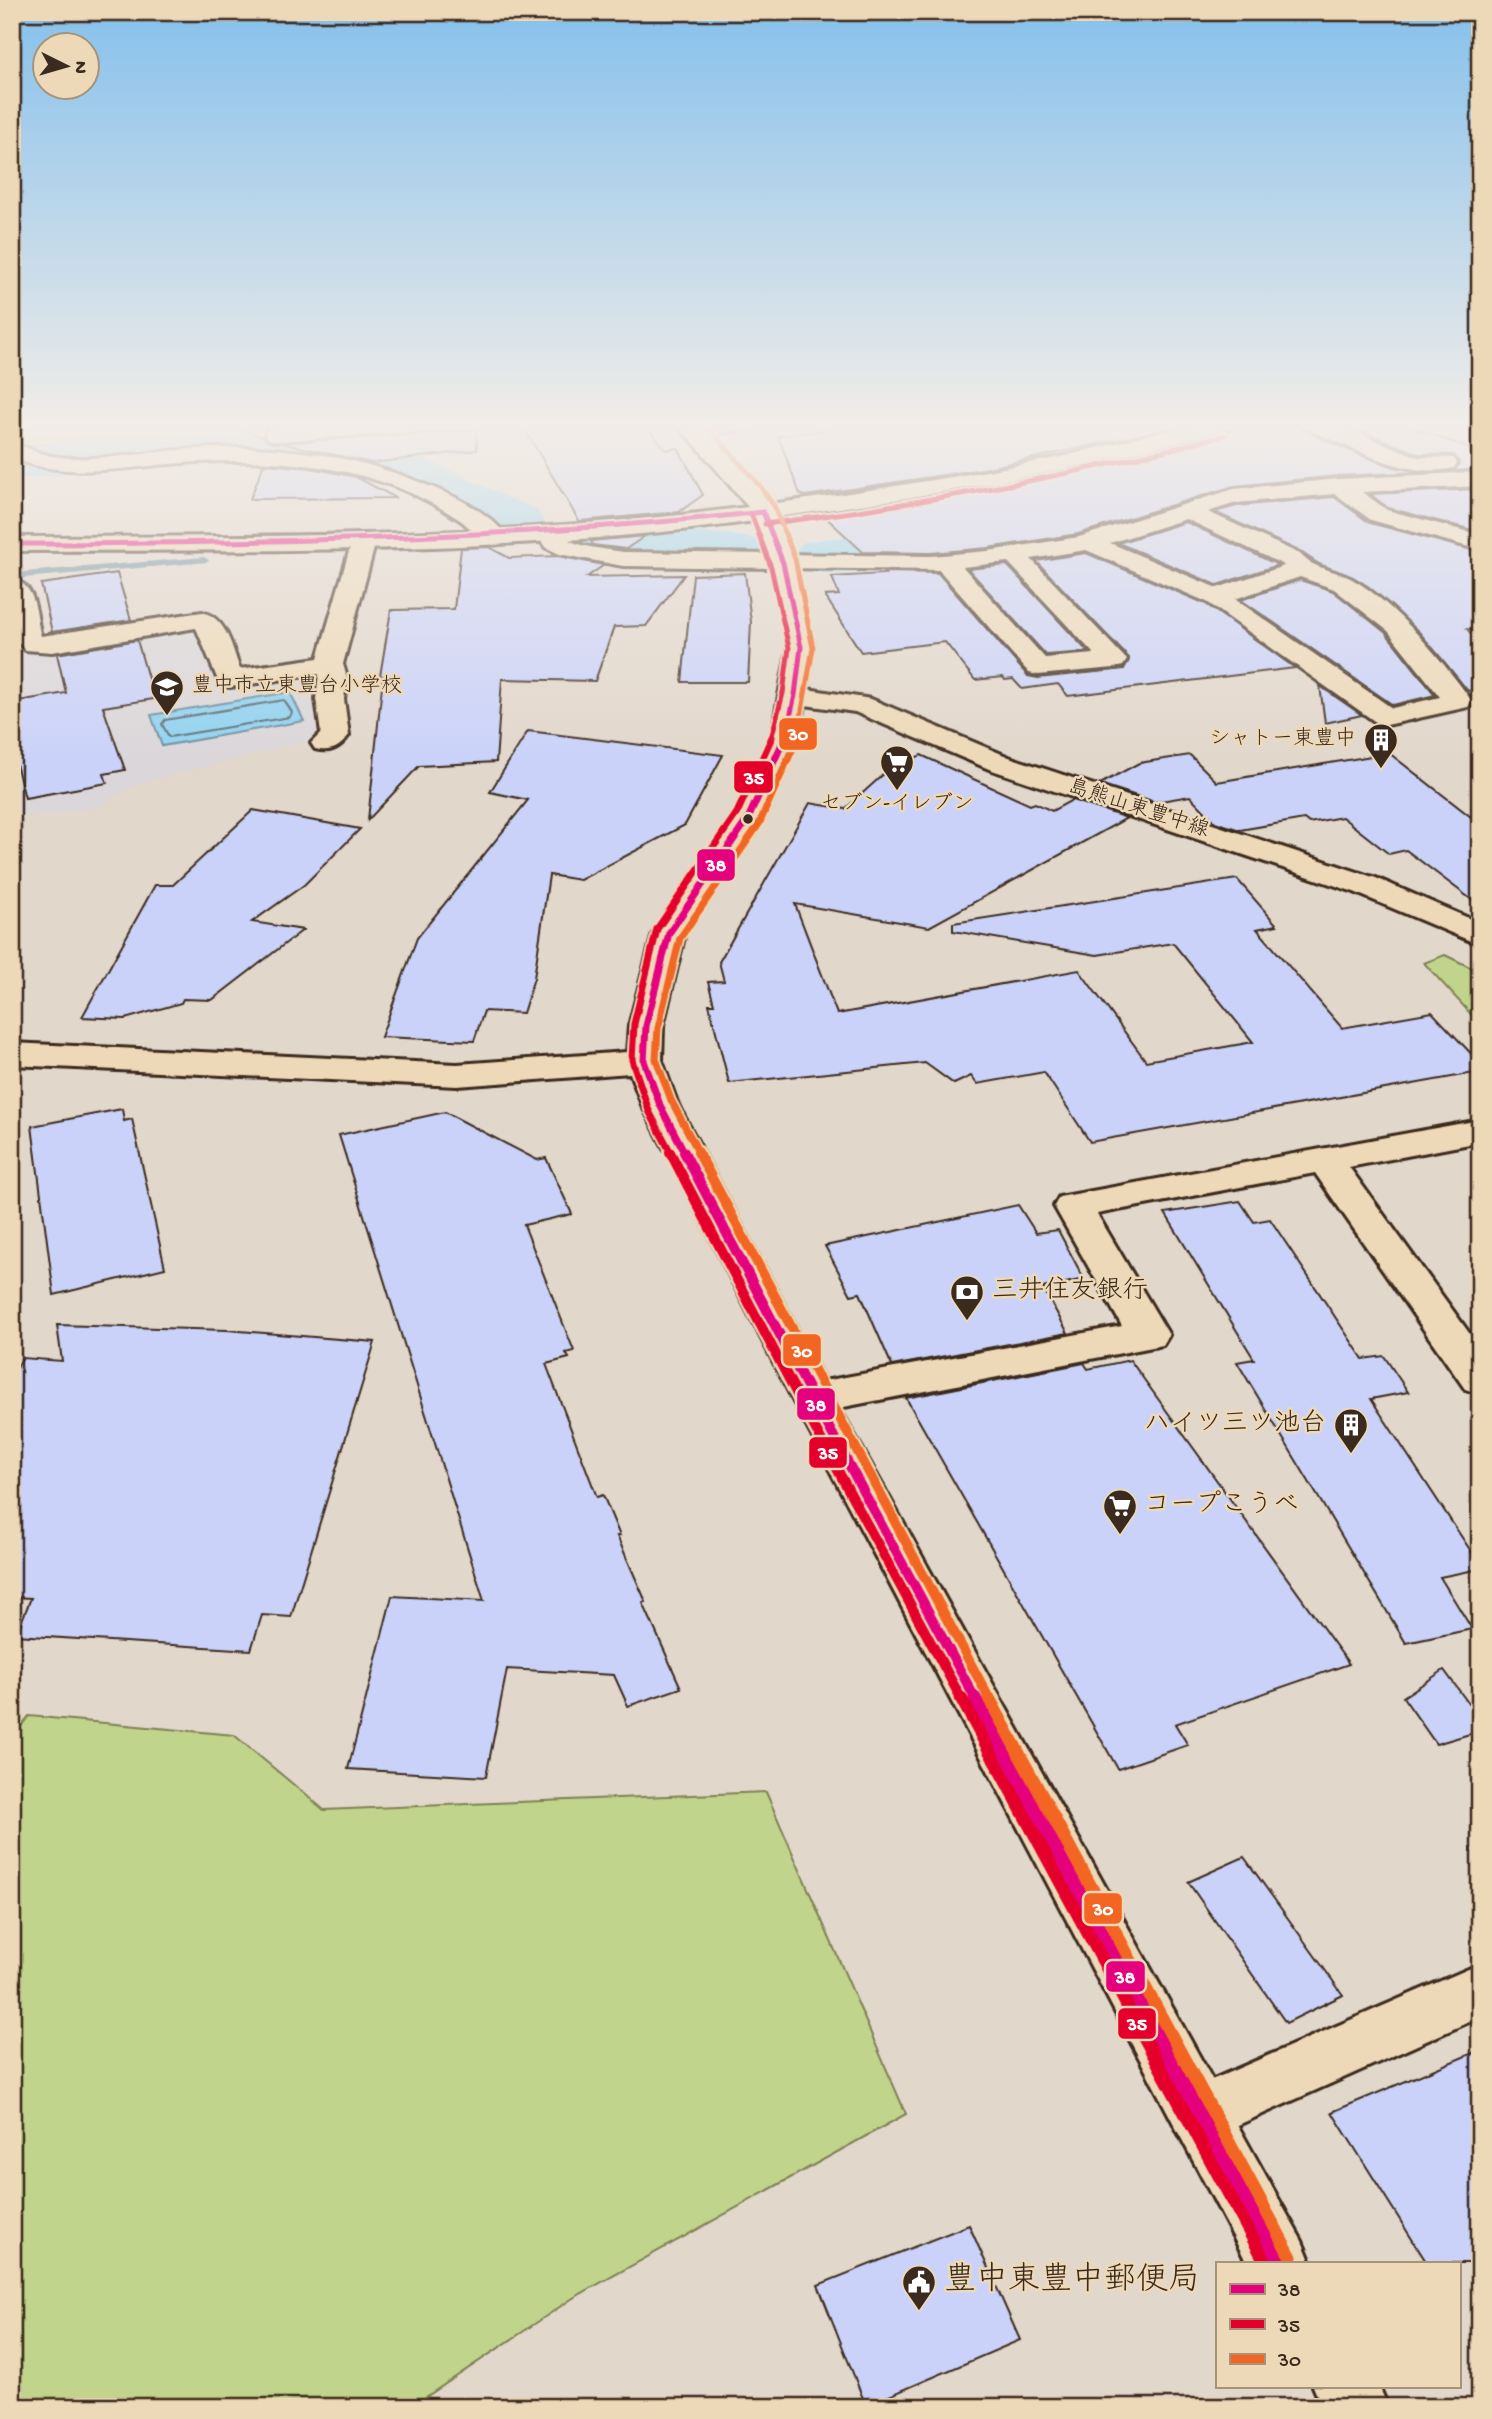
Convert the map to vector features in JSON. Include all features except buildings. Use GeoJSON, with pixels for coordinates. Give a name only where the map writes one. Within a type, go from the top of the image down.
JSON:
{"type":"FeatureCollection","features":[{"type":"Feature","properties":{"kind":"street"},"geometry":{"type":"LineString","coordinates":[[12,544],[364,541],[533,536]]}},
{"type":"Feature","properties":{"kind":"street"},"geometry":{"type":"LineString","coordinates":[[549,536],[552,542],[561,547],[623,559],[780,555],[945,562],[1014,555],[1089,543],[1110,536]]}},
{"type":"Feature","properties":{"kind":"street"},"geometry":{"type":"LineString","coordinates":[[772,536],[780,555],[801,647],[785,738],[748,819],[669,933],[646,1026],[644,1061],[660,1105],[813,1398],[1279,2262]]}},
{"type":"Feature","properties":{"kind":"street"},"geometry":{"type":"LineString","coordinates":[[1089,543],[1216,597],[1387,717],[1458,701],[1397,626],[1343,584],[1300,569],[1292,559],[1242,536]]}},
{"type":"Feature","properties":{"kind":"street"},"geometry":{"type":"LineString","coordinates":[[1452,536],[1480,544]]}},
{"type":"Feature","properties":{"kind":"street"},"geometry":{"type":"LineString","coordinates":[[325,743],[335,735],[330,699],[334,678],[330,664],[364,541]]}},
{"type":"Feature","properties":{"kind":"street"},"geometry":{"type":"LineString","coordinates":[[945,562],[1038,667],[1114,660],[1014,555]]}},
{"type":"Feature","properties":{"kind":"street"},"geometry":{"type":"LineString","coordinates":[[1216,597],[1300,569]]}},
{"type":"Feature","properties":{"kind":"street"},"geometry":{"type":"LineString","coordinates":[[12,586],[18,590],[28,637],[34,644],[52,644],[132,629],[202,620],[211,628],[230,679],[330,664]]}},
{"type":"Feature","properties":{"kind":"street","name":"島熊山東豊中線"},"geometry":{"type":"LineString","coordinates":[[794,695],[861,705],[999,763],[1365,886],[1476,930]]}},
{"type":"Feature","properties":{"kind":"street"},"geometry":{"type":"LineString","coordinates":[[12,1054],[457,1075],[644,1061]]}},
{"type":"Feature","properties":{"kind":"street"},"geometry":{"type":"LineString","coordinates":[[813,1398],[1148,1335],[1073,1206],[1480,1130]]}},
{"type":"Feature","properties":{"kind":"street"},"geometry":{"type":"LineString","coordinates":[[1324,1159],[1480,1379]]}},
{"type":"Feature","properties":{"kind":"street"},"geometry":{"type":"LineString","coordinates":[[1200,2114],[1480,1990]]}},
{"type":"Feature","properties":{"kind":"street"},"geometry":{"type":"LineString","coordinates":[[1346,2388],[1356,2407]]}},
{"type":"Feature","properties":{"kind":"shaded area","name":"豊中市立東豊台小学校"},"geometry":{"type":"Polygon","coordinates":[[[189,627],[199,630],[222,685],[310,672],[321,676],[325,732],[309,741],[139,783],[97,807],[54,815],[12,816],[12,631],[18,655],[189,627]]]}},
{"type":"Feature","properties":{"kind":"green space"},"geometry":{"type":"Polygon","coordinates":[[[1445,955],[1480,972],[1480,1024],[1424,963],[1445,955]]]}},
{"type":"Feature","properties":{"kind":"green space"},"geometry":{"type":"Polygon","coordinates":[[[29,1716],[234,1735],[324,1810],[766,1792],[906,2114],[573,2298],[411,2407],[12,2407],[12,1737],[29,1716]]]}},
{"type":"Feature","properties":{"kind":"water"},"geometry":{"type":"Polygon","coordinates":[[[290,692],[304,721],[162,746],[151,715],[290,692]]]}},
{"type":"Feature","properties":{"kind":"waterway"},"geometry":{"type":"LineString","coordinates":[[823,555],[979,550],[1076,536]]}},
{"type":"Feature","properties":{"kind":"waterway"},"geometry":{"type":"LineString","coordinates":[[603,545],[635,550],[738,552]]}},
{"type":"Feature","properties":{"kind":"waterway"},"geometry":{"type":"LineString","coordinates":[[12,576],[204,560]]}},
{"type":"Feature","properties":{"kind":"transit line","name":"38"},"geometry":{"type":"LineString","coordinates":[[12,544],[200,543],[461,536]]}},
{"type":"Feature","properties":{"kind":"transit line","name":"35"},"geometry":{"type":"LineString","coordinates":[[759,536],[771,567],[789,648],[783,693],[773,734],[737,813],[657,929],[634,1024],[632,1060],[649,1111],[802,1404],[1265,2262]]}},
{"type":"Feature","properties":{"kind":"transit line","name":"38"},"geometry":{"type":"LineString","coordinates":[[772,536],[783,563],[801,647],[795,695],[785,738],[748,819],[669,933],[646,1026],[644,1061],[660,1105],[813,1398],[1279,2262]]}},
{"type":"Feature","properties":{"kind":"transit line","name":"30"},"geometry":{"type":"LineString","coordinates":[[786,536],[795,559],[813,648],[797,741],[759,824],[680,938],[658,1028],[656,1059],[671,1100],[824,1392],[1291,2257]]}},
{"type":"Feature","properties":{"kind":"place","name":"豊中市立東豊台小学校"},"geometry":{"type":"Point","coordinates":[167,717]}},
{"type":"Feature","properties":{"kind":"place","name":"シャトー東豊中"},"geometry":{"type":"Point","coordinates":[1381,770]}},
{"type":"Feature","properties":{"kind":"place","name":"セブン-イレブン"},"geometry":{"type":"Point","coordinates":[897,792]}},
{"type":"Feature","properties":{"kind":"place","name":"三井住友銀行"},"geometry":{"type":"Point","coordinates":[967,1322]}},
{"type":"Feature","properties":{"kind":"place","name":"ハイツ三ツ池台"},"geometry":{"type":"Point","coordinates":[1351,1455]}},
{"type":"Feature","properties":{"kind":"place","name":"コープこうべ"},"geometry":{"type":"Point","coordinates":[1120,1536]}},
{"type":"Feature","properties":{"kind":"place","name":"豊中東豊中郵便局"},"geometry":{"type":"Point","coordinates":[919,2312]}}]}
